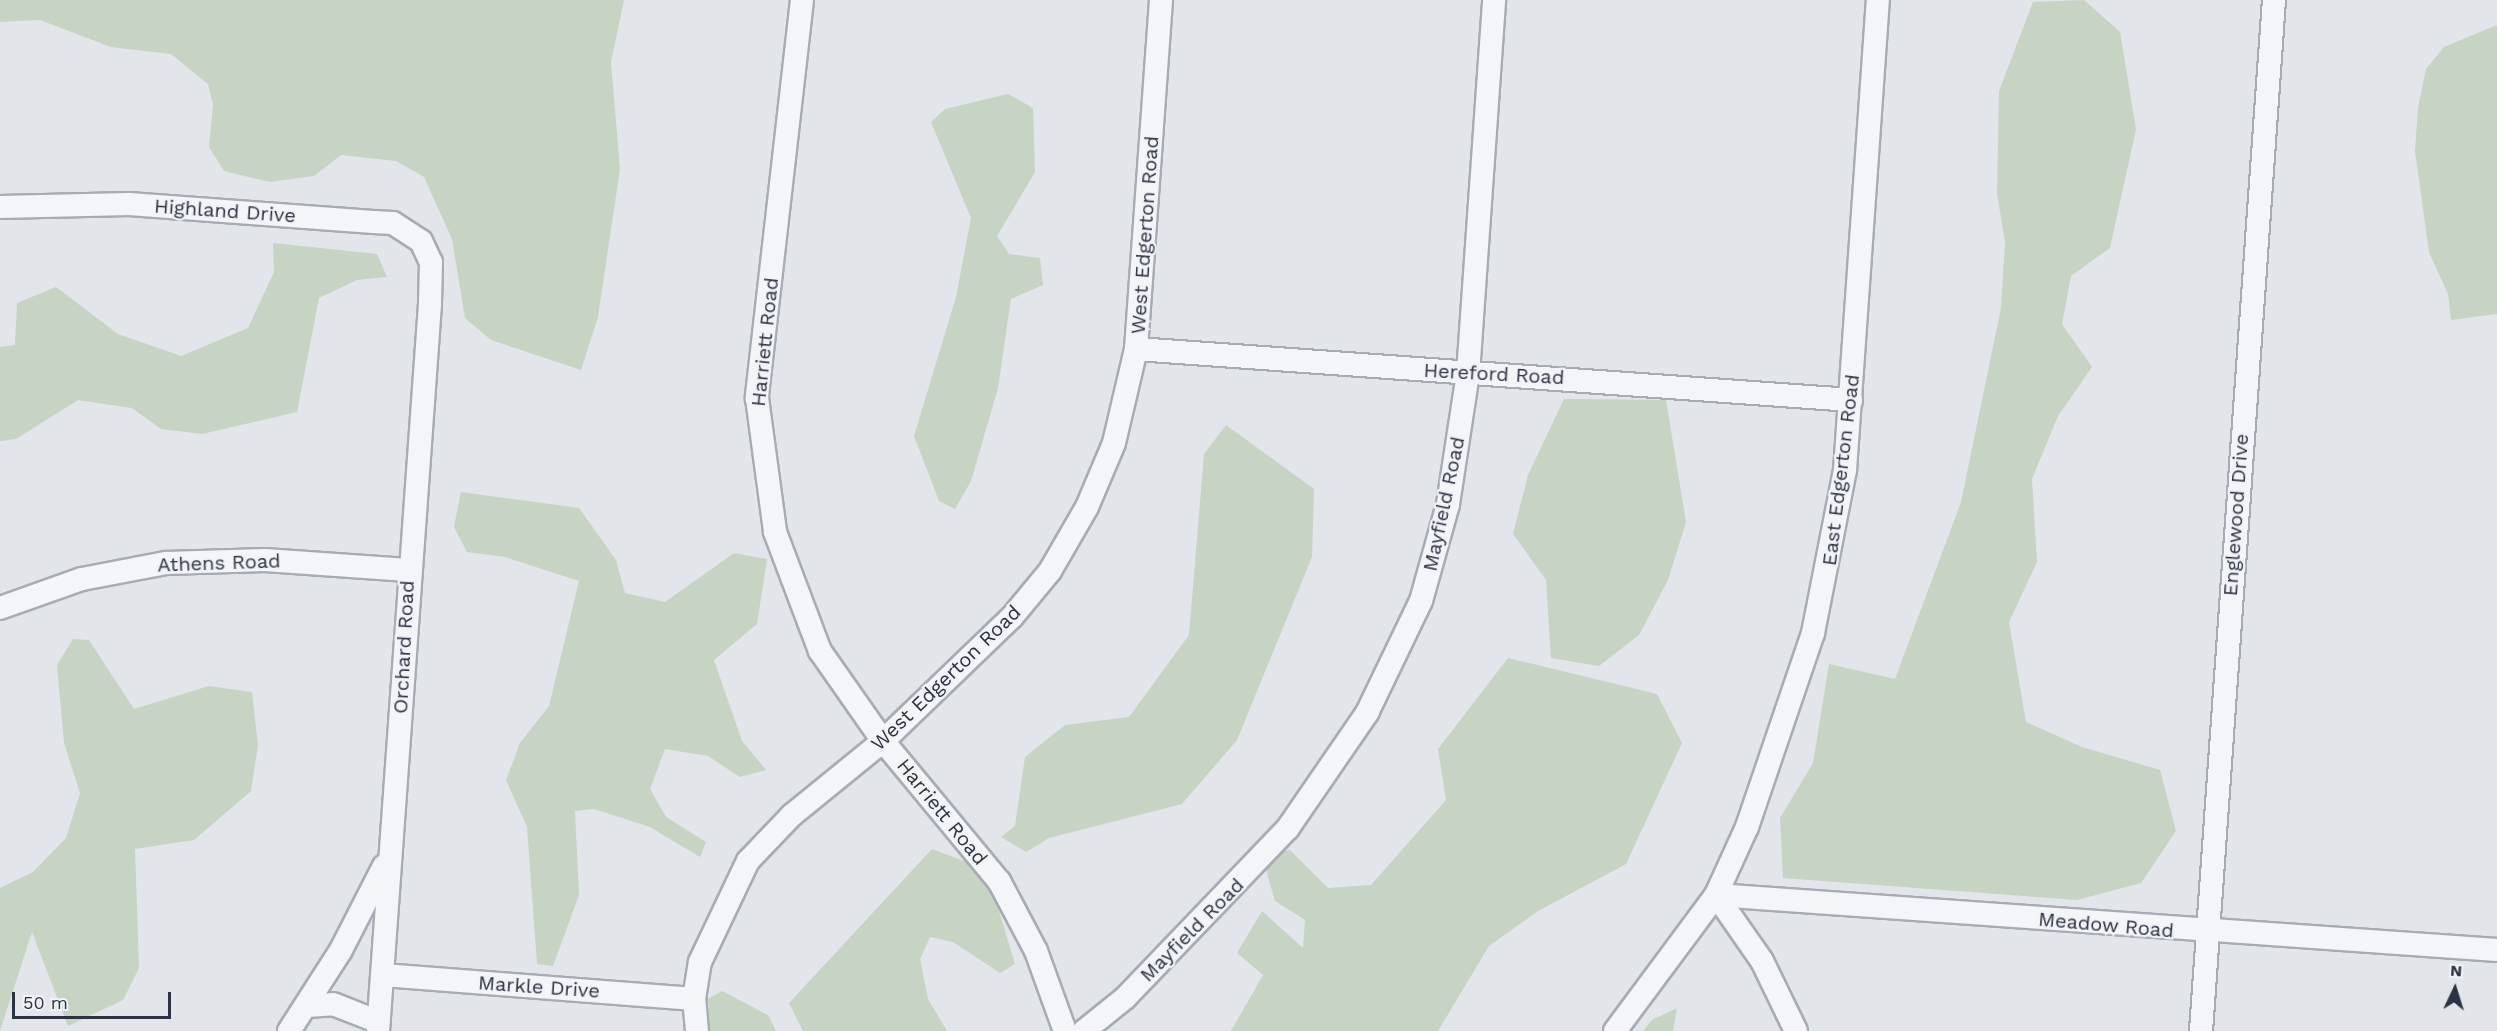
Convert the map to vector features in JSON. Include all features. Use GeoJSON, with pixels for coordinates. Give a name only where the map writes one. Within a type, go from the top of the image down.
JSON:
{"type":"FeatureCollection","features":[{"type":"Feature","properties":{"kind":"street","name":"Harriett Road"},"geometry":{"type":"LineString","coordinates":[[802,0],[759,364],[758,431],[775,532],[804,617],[820,651],[883,741],[999,881],[1036,951],[1065,1031]]}},
{"type":"Feature","properties":{"kind":"street","name":"West Edgerton Road"},"geometry":{"type":"LineString","coordinates":[[697,1031],[694,999],[700,962],[748,861],[792,815],[883,741],[970,661],[1050,571],[1087,507],[1114,443],[1136,349],[1161,0]]}},
{"type":"Feature","properties":{"kind":"street","name":"Mayfield Road"},"geometry":{"type":"LineString","coordinates":[[1084,1031],[1125,998],[1288,828],[1367,713],[1427,584],[1448,504],[1467,374],[1494,0]]}},
{"type":"Feature","properties":{"kind":"street","name":"East Edgerton Road"},"geometry":{"type":"LineString","coordinates":[[1615,1031],[1716,895],[1747,827],[1813,633],[1837,519],[1851,400],[1878,0]]}},
{"type":"Feature","properties":{"kind":"street","name":"Englewood Drive"},"geometry":{"type":"LineString","coordinates":[[2201,1031],[2274,0]]}},
{"type":"Feature","properties":{"kind":"street","name":"Highland Drive"},"geometry":{"type":"LineString","coordinates":[[0,207],[129,204],[393,224],[421,241],[431,262]]}},
{"type":"Feature","properties":{"kind":"street","name":"Orchard Road"},"geometry":{"type":"LineString","coordinates":[[378,1026],[383,975],[387,861],[431,262]]}},
{"type":"Feature","properties":{"kind":"street","name":"Hereford Road"},"geometry":{"type":"LineString","coordinates":[[1136,349],[1851,400]]}},
{"type":"Feature","properties":{"kind":"street","name":"Athens Road"},"geometry":{"type":"LineString","coordinates":[[0,608],[82,579],[166,563],[265,560],[408,570]]}},
{"type":"Feature","properties":{"kind":"street"},"geometry":{"type":"LineString","coordinates":[[289,1031],[307,1006],[387,861]]}},
{"type":"Feature","properties":{"kind":"street","name":"Meadow Road"},"geometry":{"type":"LineString","coordinates":[[1716,895],[2208,933],[2497,950]]}},
{"type":"Feature","properties":{"kind":"street"},"geometry":{"type":"LineString","coordinates":[[1716,895],[1762,961],[1796,1031]]}},
{"type":"Feature","properties":{"kind":"street","name":"Markle Drive"},"geometry":{"type":"LineString","coordinates":[[383,975],[694,999]]}},
{"type":"Feature","properties":{"kind":"street"},"geometry":{"type":"LineString","coordinates":[[307,1006],[333,1004],[378,1026]]}},
{"type":"Feature","properties":{"kind":"green space"},"geometry":{"type":"Polygon","coordinates":[[[0,0],[624,0],[611,62],[620,169],[598,317],[581,370],[491,340],[465,318],[452,239],[424,177],[396,161],[341,155],[314,176],[270,182],[224,171],[209,147],[213,105],[208,84],[171,54],[111,47],[40,20],[0,22],[0,0]]]}},
{"type":"Feature","properties":{"kind":"green space"},"geometry":{"type":"Polygon","coordinates":[[[2084,0],[2120,32],[2136,129],[2110,248],[2071,276],[2062,324],[2092,367],[2058,416],[2032,479],[2037,562],[2009,622],[2026,722],[2082,747],[2160,770],[2176,831],[2141,883],[2077,900],[1783,878],[1780,818],[1813,763],[1829,664],[1895,679],[1961,502],[2001,308],[2005,242],[1997,193],[1999,91],[2033,2],[2084,0]]]}},
{"type":"Feature","properties":{"kind":"green space"},"geometry":{"type":"Polygon","coordinates":[[[2497,25],[2497,314],[2451,320],[2448,294],[2429,252],[2415,151],[2418,108],[2426,69],[2444,47],[2497,25]]]}},
{"type":"Feature","properties":{"kind":"green space"},"geometry":{"type":"Polygon","coordinates":[[[1008,94],[1033,108],[1035,172],[997,236],[1009,254],[1040,258],[1043,285],[1011,299],[998,388],[971,481],[955,509],[939,501],[914,436],[956,297],[971,218],[931,122],[945,109],[1008,94]]]}},
{"type":"Feature","properties":{"kind":"green space"},"geometry":{"type":"Polygon","coordinates":[[[273,243],[377,254],[387,277],[357,280],[319,298],[297,412],[202,434],[161,429],[132,408],[78,400],[16,439],[0,441],[0,347],[15,345],[17,303],[56,287],[118,334],[181,356],[248,328],[274,272],[273,243]]]}},
{"type":"Feature","properties":{"kind":"green space"},"geometry":{"type":"Polygon","coordinates":[[[1564,399],[1666,400],[1686,522],[1668,580],[1639,635],[1599,666],[1551,658],[1546,580],[1513,534],[1528,475],[1564,399]]]}},
{"type":"Feature","properties":{"kind":"green space"},"geometry":{"type":"Polygon","coordinates":[[[1226,425],[1314,489],[1312,557],[1237,740],[1182,804],[1049,838],[1026,852],[1001,837],[1015,826],[1025,757],[1065,725],[1129,717],[1189,635],[1204,454],[1226,425]]]}},
{"type":"Feature","properties":{"kind":"green space"},"geometry":{"type":"Polygon","coordinates":[[[461,492],[579,508],[616,560],[625,593],[665,602],[734,553],[767,559],[757,624],[714,660],[742,741],[766,770],[740,777],[708,756],[665,749],[650,789],[666,817],[706,842],[700,857],[650,827],[594,809],[575,811],[579,895],[553,966],[537,964],[527,827],[506,780],[520,743],[549,706],[579,581],[505,557],[467,552],[454,527],[461,492]]]}},
{"type":"Feature","properties":{"kind":"green space"},"geometry":{"type":"Polygon","coordinates":[[[73,639],[89,640],[134,709],[209,686],[252,692],[258,745],[251,791],[194,840],[135,849],[139,968],[123,1000],[68,1026],[32,932],[0,1031],[0,888],[33,872],[66,838],[80,793],[64,743],[57,665],[73,639]]]}},
{"type":"Feature","properties":{"kind":"green space"},"geometry":{"type":"Polygon","coordinates":[[[1508,658],[1657,694],[1682,743],[1626,864],[1538,911],[1489,946],[1438,1031],[1231,1031],[1263,975],[1237,953],[1262,911],[1303,948],[1305,920],[1275,901],[1262,856],[1290,850],[1328,888],[1371,885],[1446,800],[1438,749],[1508,658]]]}},
{"type":"Feature","properties":{"kind":"green space"},"geometry":{"type":"Polygon","coordinates":[[[932,849],[972,864],[995,898],[1015,964],[1000,973],[953,942],[930,937],[920,959],[928,999],[947,1031],[803,1031],[789,1003],[932,849]]]}},
{"type":"Feature","properties":{"kind":"green space"},"geometry":{"type":"Polygon","coordinates":[[[722,991],[768,1015],[776,1031],[710,1031],[708,999],[722,991]]]}},
{"type":"Feature","properties":{"kind":"green space"},"geometry":{"type":"Polygon","coordinates":[[[1677,1008],[1673,1031],[1643,1031],[1652,1020],[1677,1008]]]}}]}
